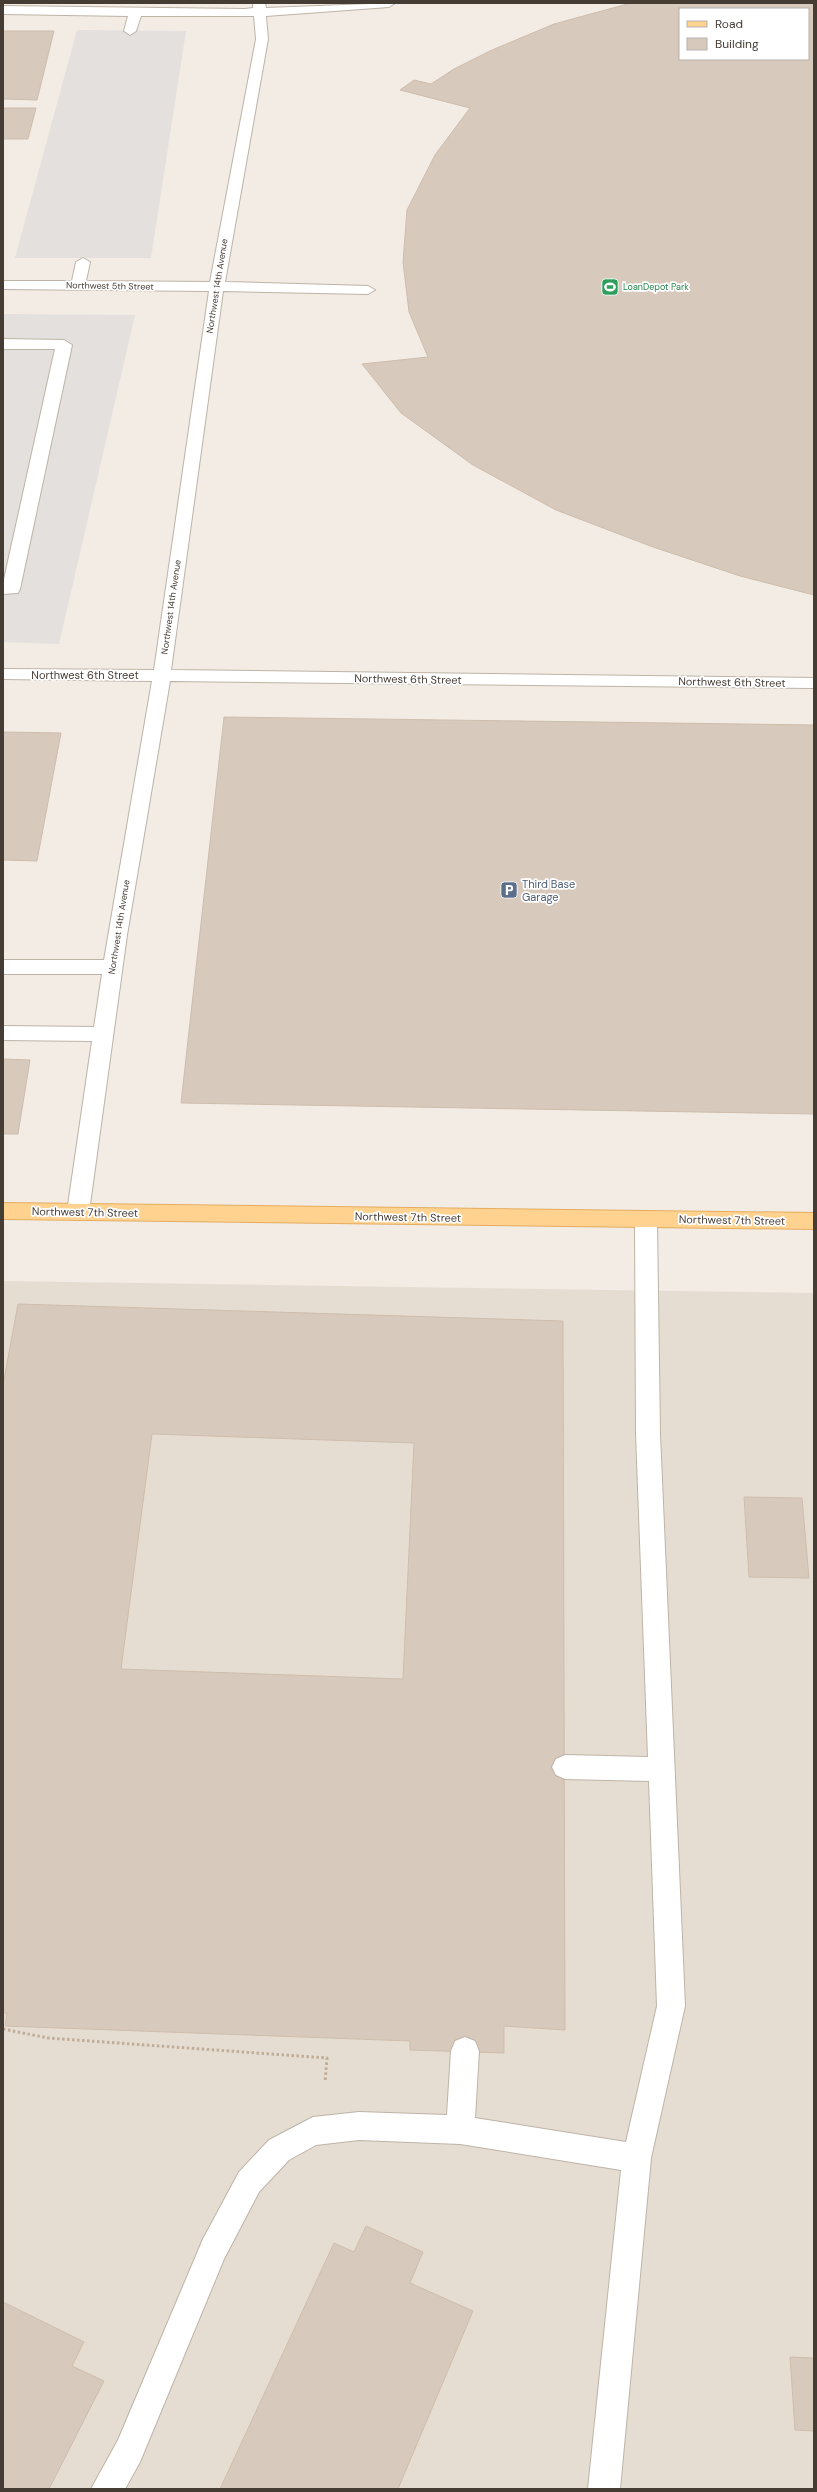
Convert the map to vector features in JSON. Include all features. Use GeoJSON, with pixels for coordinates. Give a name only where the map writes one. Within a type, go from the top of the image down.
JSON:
{"type":"FeatureCollection","features":[{"type":"Feature","properties":{"kind":"main road","name":"Northwest 7th Street"},"geometry":{"type":"LineString","coordinates":[[3,1211],[814,1221]]}},
{"type":"Feature","properties":{"kind":"street"},"geometry":{"type":"LineString","coordinates":[[3,10],[136,11],[259,7],[338,9],[389,3]]}},
{"type":"Feature","properties":{"kind":"street","name":"Northwest 14th Avenue"},"geometry":{"type":"LineString","coordinates":[[78,1212],[112,967],[162,675],[221,255],[262,40],[259,7]]}},
{"type":"Feature","properties":{"kind":"street"},"geometry":{"type":"LineString","coordinates":[[130,31],[136,11]]}},
{"type":"Feature","properties":{"kind":"street"},"geometry":{"type":"LineString","coordinates":[[78,286],[83,262]]}},
{"type":"Feature","properties":{"kind":"street","name":"Northwest 5th Street"},"geometry":{"type":"LineString","coordinates":[[3,285],[368,290]]}},
{"type":"Feature","properties":{"kind":"street"},"geometry":{"type":"LineString","coordinates":[[3,344],[64,345],[12,589],[3,589]]}},
{"type":"Feature","properties":{"kind":"street","name":"Northwest 6th Street"},"geometry":{"type":"LineString","coordinates":[[3,674],[814,683]]}},
{"type":"Feature","properties":{"kind":"street"},"geometry":{"type":"LineString","coordinates":[[3,967],[112,967]]}},
{"type":"Feature","properties":{"kind":"street"},"geometry":{"type":"LineString","coordinates":[[3,1033],[103,1034]]}},
{"type":"Feature","properties":{"kind":"street"},"geometry":{"type":"LineString","coordinates":[[604,2489],[637,2158],[671,2006],[660,1769],[648,1434],[646,1220]]}},
{"type":"Feature","properties":{"kind":"street"},"geometry":{"type":"LineString","coordinates":[[565,1767],[660,1769]]}},
{"type":"Feature","properties":{"kind":"street"},"geometry":{"type":"LineString","coordinates":[[460,2130],[465,2051]]}},
{"type":"Feature","properties":{"kind":"street"},"geometry":{"type":"LineString","coordinates":[[107,2489],[129,2451],[213,2249],[249,2182],[279,2150],[313,2131],[359,2126],[460,2130],[637,2158]]}},
{"type":"Feature","properties":{"kind":"path"},"geometry":{"type":"LineString","coordinates":[[3,2029],[48,2038],[327,2058],[325,2088]]}},
{"type":"Feature","properties":{"kind":"shaded area"},"geometry":{"type":"Polygon","coordinates":[[[77,30],[186,31],[151,258],[15,258],[77,30]]]}},
{"type":"Feature","properties":{"kind":"shaded area"},"geometry":{"type":"Polygon","coordinates":[[[3,314],[135,315],[59,644],[3,642],[3,314]]]}},
{"type":"Feature","properties":{"kind":"shaded area"},"geometry":{"type":"Polygon","coordinates":[[[3,1281],[814,1293],[814,2489],[3,2489],[3,1281]]]}},
{"type":"Feature","properties":{"kind":"building","name":"LoanDepot Park"},"geometry":{"type":"Polygon","coordinates":[[[631,3],[814,3],[814,595],[740,576],[653,547],[556,510],[473,465],[401,413],[362,364],[428,357],[409,312],[403,262],[407,210],[435,155],[470,108],[400,90],[414,80],[431,84],[454,69],[492,50],[554,24],[631,3]]]}},
{"type":"Feature","properties":{"kind":"building"},"geometry":{"type":"Polygon","coordinates":[[[3,31],[54,31],[37,100],[3,99],[3,31]]]}},
{"type":"Feature","properties":{"kind":"building"},"geometry":{"type":"Polygon","coordinates":[[[3,108],[36,108],[28,139],[3,139],[3,108]]]}},
{"type":"Feature","properties":{"kind":"building","name":"Third Base Garage"},"geometry":{"type":"Polygon","coordinates":[[[224,717],[814,725],[814,1114],[181,1103],[224,717]]]}},
{"type":"Feature","properties":{"kind":"building"},"geometry":{"type":"Polygon","coordinates":[[[3,732],[61,733],[37,861],[3,860],[3,732]]]}},
{"type":"Feature","properties":{"kind":"building"},"geometry":{"type":"Polygon","coordinates":[[[3,1059],[30,1060],[18,1134],[3,1134],[3,1059]]]}},
{"type":"Feature","properties":{"kind":"building"},"geometry":{"type":"Polygon","coordinates":[[[18,1304],[563,1321],[565,2030],[504,2026],[504,2053],[410,2050],[410,2041],[5,2026],[7,2013],[3,2013],[3,1385],[18,1304]],[[152,1434],[121,1669],[403,1679],[414,1443],[152,1434]]]}},
{"type":"Feature","properties":{"kind":"building"},"geometry":{"type":"Polygon","coordinates":[[[744,1497],[802,1498],[809,1578],[749,1577],[744,1497]]]}},
{"type":"Feature","properties":{"kind":"building"},"geometry":{"type":"Polygon","coordinates":[[[366,2226],[423,2252],[410,2283],[473,2311],[398,2489],[220,2489],[334,2243],[354,2252],[366,2226]]]}},
{"type":"Feature","properties":{"kind":"building"},"geometry":{"type":"Polygon","coordinates":[[[3,2302],[84,2342],[72,2366],[104,2381],[49,2489],[3,2489],[3,2302]]]}},
{"type":"Feature","properties":{"kind":"building"},"geometry":{"type":"Polygon","coordinates":[[[790,2357],[814,2358],[814,2431],[795,2430],[790,2357]]]}},
{"type":"Feature","properties":{"kind":"place","name":"LoanDepot Park"},"geometry":{"type":"Point","coordinates":[610,287]}},
{"type":"Feature","properties":{"kind":"place","name":"Third Base Garage"},"geometry":{"type":"Point","coordinates":[509,890]}}]}
